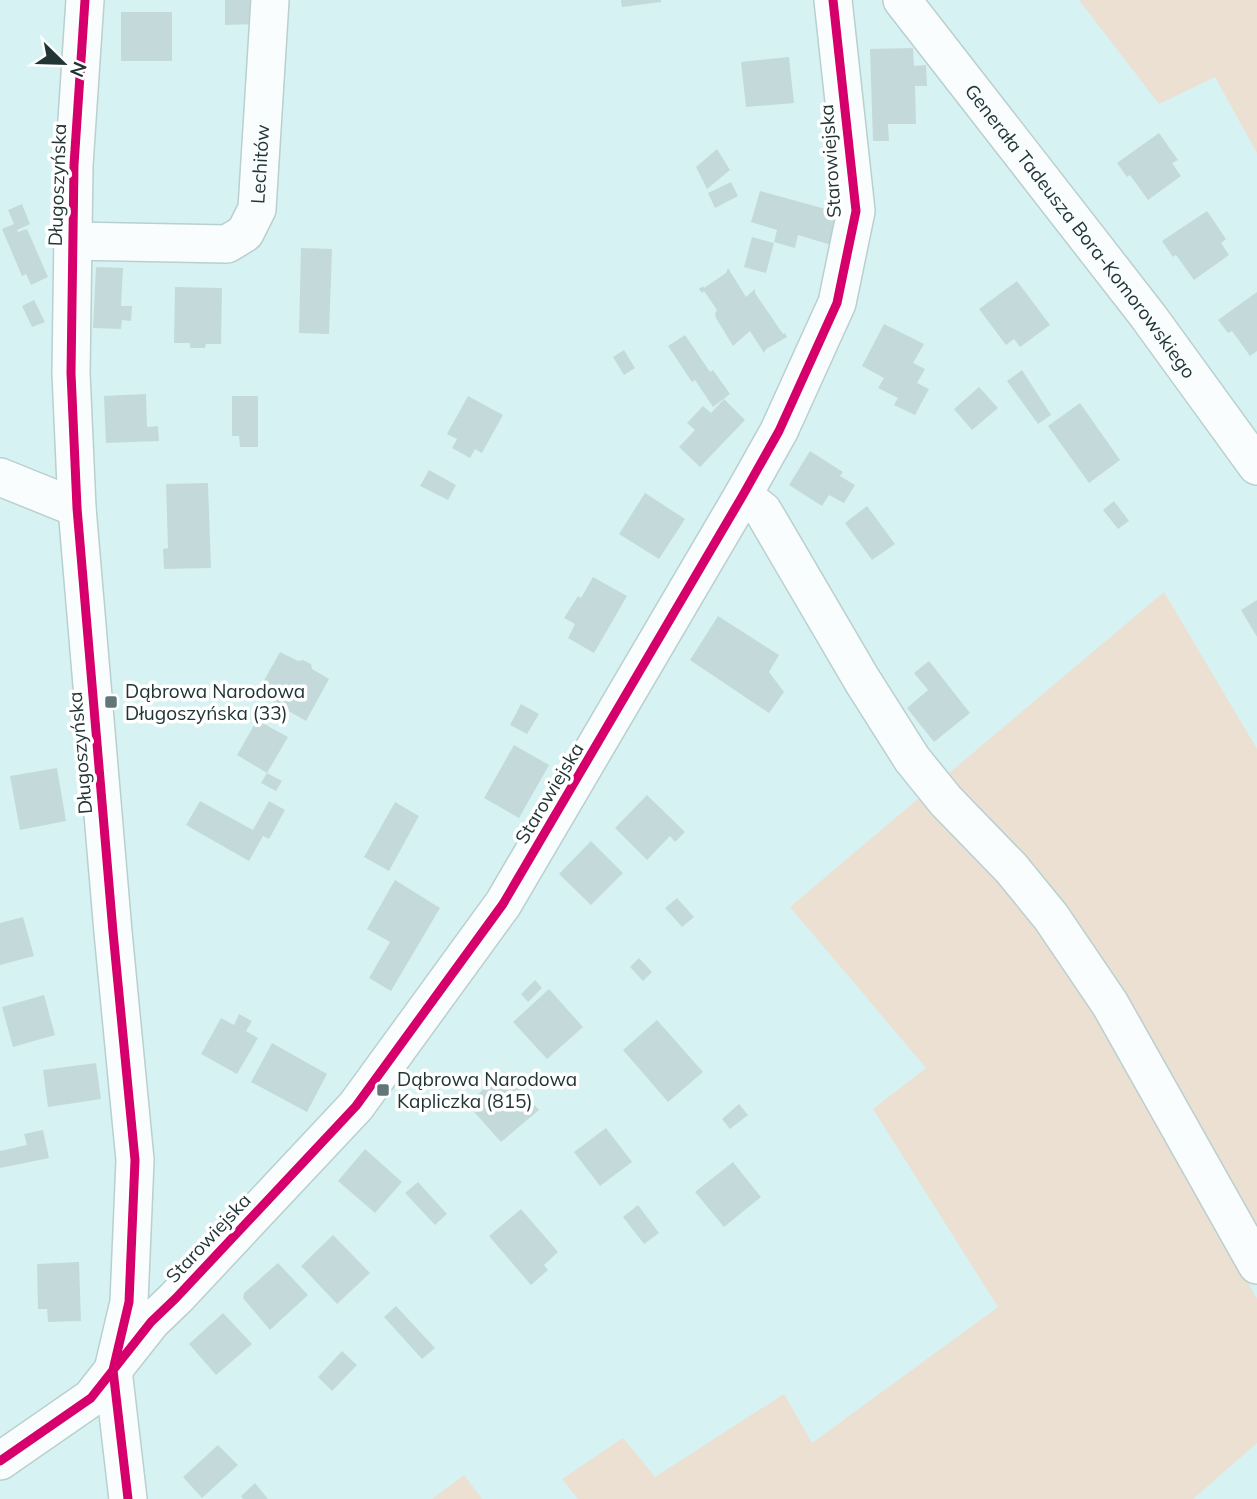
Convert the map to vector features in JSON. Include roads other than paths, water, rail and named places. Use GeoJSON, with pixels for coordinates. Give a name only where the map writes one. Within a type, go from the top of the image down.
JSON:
{"type":"FeatureCollection","features":[{"type":"Feature","properties":{"kind":"street","name":"Długoszyńska"},"geometry":{"type":"LineString","coordinates":[[85,0],[74,165],[71,373],[77,508],[135,1160],[129,1301],[113,1370],[128,1499]]}},
{"type":"Feature","properties":{"kind":"street","name":"Lechitów"},"geometry":{"type":"LineString","coordinates":[[72,241],[227,244],[246,233],[257,209],[270,0]]}},
{"type":"Feature","properties":{"kind":"street","name":"Starowiejska"},"geometry":{"type":"LineString","coordinates":[[0,1461],[91,1398],[151,1322],[356,1105],[503,904],[743,495],[779,431],[837,303],[856,211],[833,0]]}},
{"type":"Feature","properties":{"kind":"street","name":"Generała Tadeusza Bora-Komorowskiego"},"geometry":{"type":"LineString","coordinates":[[902,0],[1148,316],[1257,466]]}},
{"type":"Feature","properties":{"kind":"street"},"geometry":{"type":"LineString","coordinates":[[0,477],[77,508]]}},
{"type":"Feature","properties":{"kind":"street"},"geometry":{"type":"LineString","coordinates":[[743,495],[763,511],[862,680],[912,759],[946,801],[1011,868],[1051,917],[1110,1004],[1257,1265]]}},
{"type":"Feature","properties":{"kind":"place","name":"Dąbrowa Narodowa Długoszyńska (33)"},"geometry":{"type":"Point","coordinates":[111,702]}},
{"type":"Feature","properties":{"kind":"place","name":"Dąbrowa Narodowa Kapliczka (815)"},"geometry":{"type":"Point","coordinates":[383,1090]}}]}
